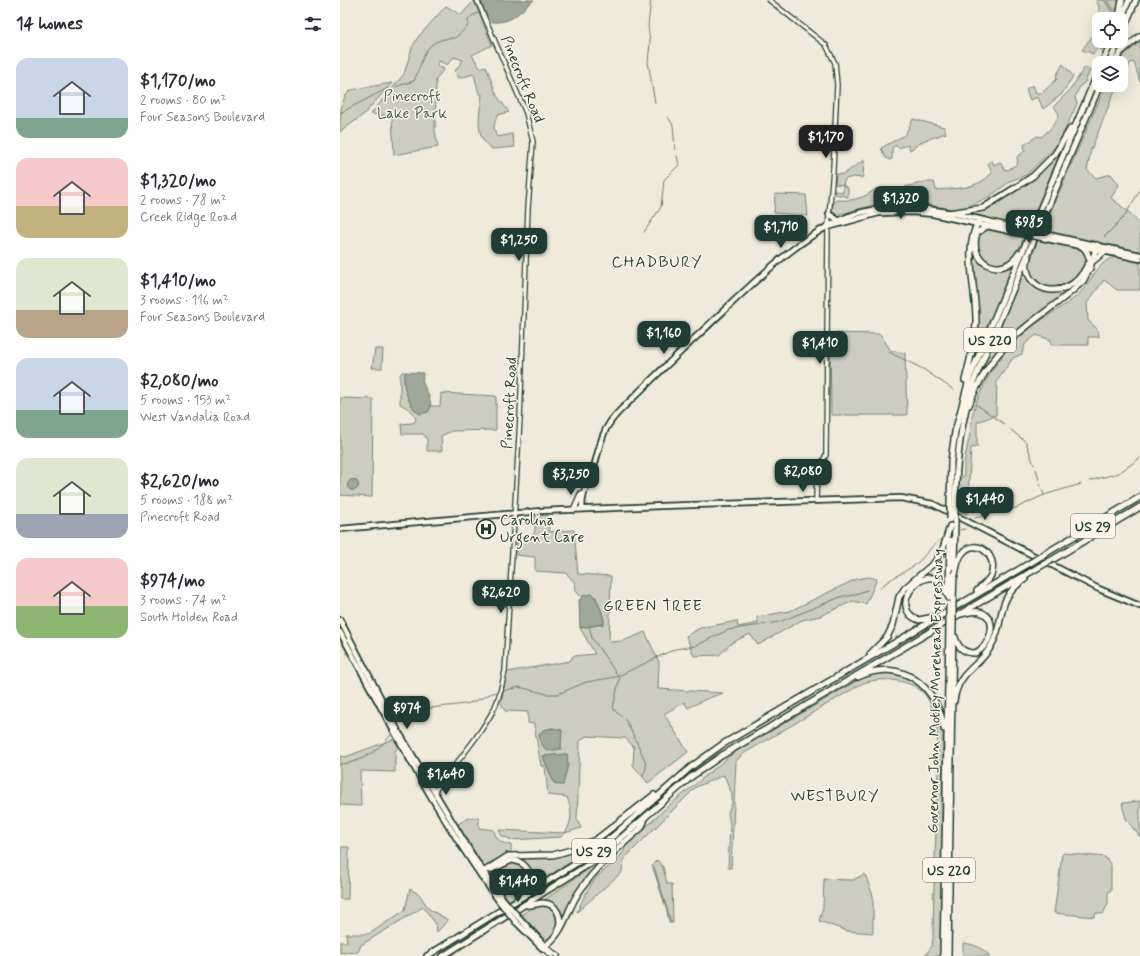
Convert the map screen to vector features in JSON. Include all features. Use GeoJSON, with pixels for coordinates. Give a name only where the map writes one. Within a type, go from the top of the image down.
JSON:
{"type":"FeatureCollection","features":[{"type":"Feature","properties":{"kind":"highway"},"geometry":{"type":"LineString","coordinates":[[1121,12],[1122,0]]}},
{"type":"Feature","properties":{"kind":"highway"},"geometry":{"type":"LineString","coordinates":[[1123,12],[1129,0]]}},
{"type":"Feature","properties":{"kind":"highway"},"geometry":{"type":"LineString","coordinates":[[1128,19],[1136,0]]}},
{"type":"Feature","properties":{"kind":"highway"},"geometry":{"type":"LineString","coordinates":[[1118,56],[1140,36]]}},
{"type":"Feature","properties":{"kind":"highway","name":"Governor John Motley Morehead Expressway"},"geometry":{"type":"LineString","coordinates":[[953,507],[953,445],[962,400],[974,366],[1092,86]]}},
{"type":"Feature","properties":{"kind":"highway","name":"Governor John Motley Morehead Expressway"},"geometry":{"type":"LineString","coordinates":[[950,601],[954,578],[952,520],[959,439],[964,414],[975,378],[1097,92]]}},
{"type":"Feature","properties":{"kind":"highway"},"geometry":{"type":"LineString","coordinates":[[948,213],[983,208],[1033,176],[1050,160],[1072,126],[1076,124]]}},
{"type":"Feature","properties":{"kind":"highway"},"geometry":{"type":"LineString","coordinates":[[962,400],[976,323],[971,261],[973,233],[978,222]]}},
{"type":"Feature","properties":{"kind":"highway"},"geometry":{"type":"LineString","coordinates":[[987,226],[977,233],[976,243],[979,256],[988,265],[996,267],[1012,263],[1025,243]]}},
{"type":"Feature","properties":{"kind":"highway"},"geometry":{"type":"LineString","coordinates":[[1032,244],[1027,265],[1028,276],[1036,286],[1043,289],[1055,290],[1067,287],[1084,271],[1090,262],[1104,252]]}},
{"type":"Feature","properties":{"kind":"highway"},"geometry":{"type":"LineString","coordinates":[[1083,247],[1088,252],[1090,262]]}},
{"type":"Feature","properties":{"kind":"highway"},"geometry":{"type":"LineString","coordinates":[[959,439],[973,395],[992,363],[1010,341],[1083,281],[1095,247]]}},
{"type":"Feature","properties":{"kind":"highway","name":"US 29"},"geometry":{"type":"LineString","coordinates":[[426,956],[555,878],[598,848],[673,782],[723,744],[1140,497]]}},
{"type":"Feature","properties":{"kind":"highway","name":"US 29"},"geometry":{"type":"LineString","coordinates":[[443,956],[597,859],[691,778],[721,756],[828,691],[1140,507]]}},
{"type":"Feature","properties":{"kind":"highway","name":"Governor John Motley Morehead Expressway"},"geometry":{"type":"LineString","coordinates":[[943,956],[947,736],[951,626],[950,526],[952,520]]}},
{"type":"Feature","properties":{"kind":"highway"},"geometry":{"type":"LineString","coordinates":[[868,658],[887,637],[893,625],[899,597],[905,588],[934,563],[942,552],[950,526]]}},
{"type":"Feature","properties":{"kind":"highway"},"geometry":{"type":"LineString","coordinates":[[954,578],[958,562],[964,551],[974,547],[986,550],[992,560],[992,571],[987,581],[976,594]]}},
{"type":"Feature","properties":{"kind":"highway"},"geometry":{"type":"LineString","coordinates":[[951,730],[954,698],[960,681],[965,673],[989,650],[996,635],[1005,599],[1013,588],[1026,578],[1028,573]]}},
{"type":"Feature","properties":{"kind":"highway"},"geometry":{"type":"LineString","coordinates":[[938,616],[919,620],[910,615],[905,604],[910,590],[920,581],[935,578],[944,585],[950,601]]}},
{"type":"Feature","properties":{"kind":"highway"},"geometry":{"type":"LineString","coordinates":[[953,633],[960,647],[970,653],[976,653],[983,649],[991,633],[990,623],[987,617],[981,612],[958,615]]}},
{"type":"Feature","properties":{"kind":"highway","name":"Governor John Motley Morehead Expressway"},"geometry":{"type":"LineString","coordinates":[[948,956],[953,633],[951,626]]}},
{"type":"Feature","properties":{"kind":"highway"},"geometry":{"type":"LineString","coordinates":[[828,691],[840,687],[861,676],[877,671],[894,671],[909,676],[923,684],[934,697],[941,711],[947,736]]}},
{"type":"Feature","properties":{"kind":"highway"},"geometry":{"type":"LineString","coordinates":[[483,872],[508,856],[553,855],[578,848],[597,839],[666,785],[673,782]]}},
{"type":"Feature","properties":{"kind":"highway"},"geometry":{"type":"LineString","coordinates":[[544,947],[554,940],[560,932],[578,894],[591,875],[641,828],[646,818]]}},
{"type":"Feature","properties":{"kind":"highway"},"geometry":{"type":"LineString","coordinates":[[483,872],[512,860],[520,862],[527,867],[530,880],[526,889],[504,908]]}},
{"type":"Feature","properties":{"kind":"highway"},"geometry":{"type":"LineString","coordinates":[[526,905],[548,904],[556,909],[559,914],[561,921],[559,928],[544,947]]}},
{"type":"Feature","properties":{"kind":"main road"},"geometry":{"type":"LineString","coordinates":[[574,510],[593,469],[604,432],[614,417],[679,353],[773,265],[838,220],[864,212],[896,207],[921,208],[948,213],[987,226],[1020,231]]}},
{"type":"Feature","properties":{"kind":"main road"},"geometry":{"type":"LineString","coordinates":[[828,227],[868,215],[900,212],[933,214],[1140,255]]}},
{"type":"Feature","properties":{"kind":"main road"},"geometry":{"type":"LineString","coordinates":[[829,214],[838,220]]}},
{"type":"Feature","properties":{"kind":"main road"},"geometry":{"type":"LineString","coordinates":[[1044,236],[1083,247],[1095,247],[1104,252],[1140,259]]}},
{"type":"Feature","properties":{"kind":"main road"},"geometry":{"type":"LineString","coordinates":[[582,510],[584,491]]}},
{"type":"Feature","properties":{"kind":"main road"},"geometry":{"type":"LineString","coordinates":[[340,529],[574,510],[901,498],[924,501],[971,522],[1099,589],[1140,606]]}},
{"type":"Feature","properties":{"kind":"main road"},"geometry":{"type":"LineString","coordinates":[[340,620],[432,794],[471,861],[500,899],[544,947]]}},
{"type":"Feature","properties":{"kind":"main road"},"geometry":{"type":"LineString","coordinates":[[340,632],[393,732],[500,899]]}},
{"type":"Feature","properties":{"kind":"street","name":"Pinecroft Road"},"geometry":{"type":"LineString","coordinates":[[432,794],[494,710],[505,671],[523,375],[528,208],[533,142],[526,114],[477,0]]}},
{"type":"Feature","properties":{"kind":"street"},"geometry":{"type":"LineString","coordinates":[[769,0],[819,39],[832,53],[837,70],[834,169],[828,227],[827,444],[826,455],[816,472],[816,500]]}},
{"type":"Feature","properties":{"kind":"street"},"geometry":{"type":"LineString","coordinates":[[544,947],[552,956]]}},
{"type":"Feature","properties":{"kind":"street"},"geometry":{"type":"LineString","coordinates":[[544,947],[558,956]]}},
{"type":"Feature","properties":{"kind":"green space"},"geometry":{"type":"Polygon","coordinates":[[[1096,0],[1119,0],[1116,12],[1099,12],[1099,7],[1096,0]]]}},
{"type":"Feature","properties":{"kind":"green space","name":"Pinecroft Lake Park"},"geometry":{"type":"Polygon","coordinates":[[[474,1],[492,45],[472,55],[480,68],[486,66],[497,96],[509,112],[498,115],[496,118],[494,129],[497,137],[512,134],[515,147],[492,149],[486,144],[482,138],[479,124],[482,94],[479,94],[474,74],[459,78],[455,71],[463,60],[454,57],[447,65],[439,61],[437,65],[444,69],[436,79],[435,131],[438,147],[394,155],[392,117],[371,114],[404,74],[412,48],[418,37],[446,6],[461,15],[474,1]]]}},
{"type":"Feature","properties":{"kind":"green space"},"geometry":{"type":"Polygon","coordinates":[[[1092,36],[1092,48],[1097,48],[1093,54],[1082,50],[1092,36]]]}},
{"type":"Feature","properties":{"kind":"green space"},"geometry":{"type":"Polygon","coordinates":[[[1140,42],[1140,82],[1134,62],[1130,63],[1128,69],[1128,56],[1123,56],[1140,42]]]}},
{"type":"Feature","properties":{"kind":"green space"},"geometry":{"type":"Polygon","coordinates":[[[1063,64],[1073,76],[1062,94],[1043,109],[1038,97],[1030,100],[1026,89],[1033,85],[1036,93],[1042,93],[1057,79],[1056,76],[1063,64]]]}},
{"type":"Feature","properties":{"kind":"green space"},"geometry":{"type":"Polygon","coordinates":[[[1085,67],[1090,70],[1085,82],[1080,86],[1075,97],[1077,104],[1061,138],[1055,147],[1026,175],[1010,181],[991,196],[965,208],[952,209],[911,202],[892,201],[892,195],[907,194],[905,187],[925,182],[934,182],[936,190],[966,187],[979,183],[992,173],[988,163],[992,161],[994,165],[1000,162],[1004,169],[1008,170],[1018,163],[1017,157],[1025,151],[1024,145],[1037,136],[1041,137],[1049,130],[1059,114],[1054,106],[1070,90],[1085,67]]]}},
{"type":"Feature","properties":{"kind":"green space"},"geometry":{"type":"Polygon","coordinates":[[[392,83],[363,115],[340,132],[341,114],[347,93],[351,90],[392,83]]]}},
{"type":"Feature","properties":{"kind":"green space"},"geometry":{"type":"Polygon","coordinates":[[[1103,92],[1114,92],[1091,150],[1087,170],[1096,178],[1111,174],[1119,185],[1111,198],[1130,213],[1140,224],[1140,252],[1042,231],[1103,92]]]}},
{"type":"Feature","properties":{"kind":"green space"},"geometry":{"type":"Polygon","coordinates":[[[913,119],[944,127],[946,133],[923,141],[910,150],[908,145],[898,148],[896,145],[892,148],[892,159],[890,160],[885,157],[881,148],[905,135],[913,119]]]}},
{"type":"Feature","properties":{"kind":"green space"},"geometry":{"type":"Polygon","coordinates":[[[1058,152],[1060,153],[1028,228],[964,213],[989,205],[1002,198],[1027,180],[1058,152]]]}},
{"type":"Feature","properties":{"kind":"green space"},"geometry":{"type":"Polygon","coordinates":[[[864,160],[863,177],[845,179],[843,185],[835,184],[836,174],[844,174],[864,160]]]}},
{"type":"Feature","properties":{"kind":"green space"},"geometry":{"type":"Polygon","coordinates":[[[843,185],[848,188],[848,197],[835,194],[834,191],[843,192],[843,185]]]}},
{"type":"Feature","properties":{"kind":"green space"},"geometry":{"type":"Polygon","coordinates":[[[877,188],[880,201],[878,204],[840,214],[832,211],[836,200],[858,198],[867,195],[877,188]]]}},
{"type":"Feature","properties":{"kind":"green space"},"geometry":{"type":"Polygon","coordinates":[[[775,194],[806,195],[808,216],[774,213],[775,194]]]}},
{"type":"Feature","properties":{"kind":"green space"},"geometry":{"type":"Polygon","coordinates":[[[987,229],[1024,237],[1015,254],[1004,263],[995,265],[986,261],[980,254],[977,245],[979,236],[987,229]]]}},
{"type":"Feature","properties":{"kind":"green space"},"geometry":{"type":"Polygon","coordinates":[[[974,239],[977,254],[996,269],[1013,265],[973,362],[977,299],[973,257],[974,239]]]}},
{"type":"Feature","properties":{"kind":"green space"},"geometry":{"type":"Polygon","coordinates":[[[1038,240],[1084,250],[1088,259],[1086,265],[1077,277],[1064,287],[1051,290],[1042,287],[1032,278],[1029,265],[1038,240]]]}},
{"type":"Feature","properties":{"kind":"green space"},"geometry":{"type":"Polygon","coordinates":[[[1116,257],[1140,262],[1140,290],[1117,290],[1104,280],[1087,303],[1088,320],[1098,330],[1099,337],[1088,337],[1088,345],[1051,345],[1051,340],[1036,335],[1025,344],[1022,354],[1013,358],[997,381],[996,415],[977,422],[977,447],[971,448],[967,514],[958,511],[959,479],[964,476],[972,416],[985,382],[998,361],[1023,334],[1078,295],[1105,262],[1116,257]]]}},
{"type":"Feature","properties":{"kind":"green space"},"geometry":{"type":"Polygon","coordinates":[[[1025,266],[1030,281],[1037,289],[1047,292],[1060,291],[1083,275],[1075,287],[1020,330],[976,383],[1025,266]]]}},
{"type":"Feature","properties":{"kind":"green space"},"geometry":{"type":"Polygon","coordinates":[[[830,333],[880,334],[891,351],[905,353],[907,415],[831,415],[830,333]]]}},
{"type":"Feature","properties":{"kind":"green space"},"geometry":{"type":"Polygon","coordinates":[[[375,349],[383,349],[382,368],[372,368],[375,349]]]}},
{"type":"Feature","properties":{"kind":"green space"},"geometry":{"type":"Polygon","coordinates":[[[402,372],[406,372],[404,376],[405,386],[414,409],[430,409],[430,406],[440,406],[441,393],[496,396],[496,430],[452,431],[441,436],[442,451],[427,451],[427,439],[423,434],[402,434],[401,424],[416,421],[412,412],[400,404],[400,375],[402,372]]]}},
{"type":"Feature","properties":{"kind":"green space"},"geometry":{"type":"Polygon","coordinates":[[[340,398],[373,399],[372,497],[340,495],[340,398]]]}},
{"type":"Feature","properties":{"kind":"green space"},"geometry":{"type":"Polygon","coordinates":[[[547,515],[549,532],[574,530],[578,574],[611,576],[609,642],[623,641],[645,632],[659,662],[658,689],[723,693],[688,708],[684,702],[664,714],[688,752],[648,783],[633,765],[634,747],[625,738],[586,736],[580,741],[577,819],[581,828],[565,833],[568,829],[571,815],[569,802],[567,797],[548,795],[545,766],[541,766],[534,724],[528,723],[528,712],[505,711],[501,703],[507,672],[570,661],[573,656],[595,654],[580,628],[604,624],[604,619],[596,597],[585,595],[581,597],[576,591],[575,583],[566,573],[535,571],[535,557],[516,555],[517,538],[530,538],[535,532],[535,516],[547,515]],[[553,728],[543,730],[539,735],[544,748],[553,728]],[[568,755],[543,756],[554,783],[568,755]]]}},
{"type":"Feature","properties":{"kind":"green space"},"geometry":{"type":"Polygon","coordinates":[[[869,577],[877,579],[866,604],[853,601],[820,616],[802,620],[758,645],[750,634],[733,642],[719,655],[694,656],[686,636],[700,628],[737,621],[738,627],[758,623],[757,617],[790,611],[856,579],[869,577]]]}},
{"type":"Feature","properties":{"kind":"green space"},"geometry":{"type":"Polygon","coordinates":[[[888,672],[915,682],[932,697],[937,707],[943,731],[940,956],[925,956],[932,946],[933,939],[938,762],[936,726],[934,714],[925,695],[910,684],[901,681],[881,680],[863,683],[743,754],[736,761],[731,868],[728,868],[730,825],[728,812],[732,803],[732,794],[724,775],[696,787],[623,860],[622,872],[577,912],[591,884],[618,859],[626,846],[667,807],[735,752],[860,679],[870,675],[888,672]]]}},
{"type":"Feature","properties":{"kind":"green space"},"geometry":{"type":"Polygon","coordinates":[[[394,739],[399,747],[395,751],[395,772],[360,771],[361,806],[340,805],[340,756],[345,757],[394,739]]]}},
{"type":"Feature","properties":{"kind":"green space"},"geometry":{"type":"Polygon","coordinates":[[[1140,801],[1140,837],[1126,819],[1122,804],[1140,801]]]}},
{"type":"Feature","properties":{"kind":"green space"},"geometry":{"type":"Polygon","coordinates":[[[468,818],[479,818],[479,828],[494,830],[496,836],[500,840],[505,844],[511,845],[511,853],[487,864],[481,862],[458,824],[468,818]]]}},
{"type":"Feature","properties":{"kind":"green space"},"geometry":{"type":"Polygon","coordinates":[[[628,818],[589,850],[528,889],[531,880],[529,868],[518,859],[518,857],[554,856],[571,852],[592,842],[618,823],[628,818]]]}},
{"type":"Feature","properties":{"kind":"green space"},"geometry":{"type":"Polygon","coordinates":[[[499,830],[565,833],[561,837],[512,840],[502,836],[499,830]]]}},
{"type":"Feature","properties":{"kind":"green space"},"geometry":{"type":"Polygon","coordinates":[[[341,847],[349,847],[348,899],[340,899],[341,847]]]}},
{"type":"Feature","properties":{"kind":"green space"},"geometry":{"type":"Polygon","coordinates":[[[613,852],[588,877],[563,923],[562,914],[558,907],[544,900],[613,852]]]}},
{"type":"Feature","properties":{"kind":"green space"},"geometry":{"type":"Polygon","coordinates":[[[1064,853],[1105,857],[1111,865],[1111,890],[1108,892],[1108,903],[1103,914],[1096,913],[1094,917],[1054,913],[1062,855],[1064,853]]]}},
{"type":"Feature","properties":{"kind":"green space"},"geometry":{"type":"Polygon","coordinates":[[[657,860],[663,867],[667,884],[672,884],[673,923],[669,923],[667,911],[652,865],[657,860]]]}},
{"type":"Feature","properties":{"kind":"green space"},"geometry":{"type":"Polygon","coordinates":[[[512,862],[523,865],[529,879],[523,891],[509,900],[491,876],[493,871],[512,862]]]}},
{"type":"Feature","properties":{"kind":"green space"},"geometry":{"type":"Polygon","coordinates":[[[865,874],[873,896],[873,933],[847,931],[819,921],[823,907],[824,879],[853,880],[865,874]]]}},
{"type":"Feature","properties":{"kind":"green space"},"geometry":{"type":"Polygon","coordinates":[[[410,889],[419,894],[429,909],[448,920],[437,932],[436,924],[423,907],[361,945],[358,952],[340,953],[340,942],[347,942],[346,934],[369,934],[405,910],[410,889]]]}},
{"type":"Feature","properties":{"kind":"green space"},"geometry":{"type":"Polygon","coordinates":[[[536,905],[544,905],[549,907],[554,910],[559,917],[557,928],[548,939],[544,939],[522,914],[536,905]]]}},
{"type":"Feature","properties":{"kind":"green space"},"geometry":{"type":"Polygon","coordinates":[[[963,943],[978,947],[990,956],[963,956],[963,943]]]}},
{"type":"Feature","properties":{"kind":"shaded area"},"geometry":{"type":"Polygon","coordinates":[[[481,0],[534,0],[511,19],[492,22],[487,14],[481,15],[479,10],[484,9],[481,0]]]}},
{"type":"Feature","properties":{"kind":"shaded area"},"geometry":{"type":"Polygon","coordinates":[[[406,372],[423,373],[423,383],[431,405],[428,412],[420,414],[409,401],[404,382],[406,372]]]}},
{"type":"Feature","properties":{"kind":"shaded area"},"geometry":{"type":"Polygon","coordinates":[[[353,479],[357,481],[359,485],[357,489],[353,491],[349,489],[347,485],[349,481],[353,479]]]}},
{"type":"Feature","properties":{"kind":"shaded area"},"geometry":{"type":"Polygon","coordinates":[[[592,594],[600,608],[604,624],[580,628],[579,600],[585,595],[592,594]]]}},
{"type":"Feature","properties":{"kind":"shaded area"},"geometry":{"type":"Polygon","coordinates":[[[553,728],[562,730],[561,749],[547,751],[541,743],[539,735],[543,730],[553,728]]]}},
{"type":"Feature","properties":{"kind":"shaded area"},"geometry":{"type":"Polygon","coordinates":[[[567,754],[568,765],[563,785],[559,785],[554,783],[543,756],[567,754]]]}},
{"type":"Feature","properties":{"kind":"waterway"},"geometry":{"type":"LineString","coordinates":[[651,0],[648,25],[650,43],[648,62],[655,103]]}},
{"type":"Feature","properties":{"kind":"waterway"},"geometry":{"type":"LineString","coordinates":[[1106,0],[1113,11]]}},
{"type":"Feature","properties":{"kind":"waterway"},"geometry":{"type":"LineString","coordinates":[[395,87],[414,81],[423,57],[430,46],[444,39],[455,38],[468,26],[468,20],[473,15],[482,12]]}},
{"type":"Feature","properties":{"kind":"waterway"},"geometry":{"type":"LineString","coordinates":[[340,113],[388,88]]}},
{"type":"Feature","properties":{"kind":"waterway"},"geometry":{"type":"LineString","coordinates":[[668,117],[673,125],[675,150]]}},
{"type":"Feature","properties":{"kind":"waterway"},"geometry":{"type":"LineString","coordinates":[[644,232],[661,207],[664,180],[679,165],[677,156]]}},
{"type":"Feature","properties":{"kind":"waterway"},"geometry":{"type":"LineString","coordinates":[[1104,237],[1124,217],[1140,190]]}},
{"type":"Feature","properties":{"kind":"waterway"},"geometry":{"type":"LineString","coordinates":[[889,352],[923,369],[954,390]]}},
{"type":"Feature","properties":{"kind":"waterway"},"geometry":{"type":"LineString","coordinates":[[977,405],[1004,424]]}},
{"type":"Feature","properties":{"kind":"waterway"},"geometry":{"type":"LineString","coordinates":[[1011,430],[1026,442],[1034,465]]}},
{"type":"Feature","properties":{"kind":"waterway"},"geometry":{"type":"LineString","coordinates":[[1089,481],[1119,473],[1140,458]]}},
{"type":"Feature","properties":{"kind":"waterway"},"geometry":{"type":"LineString","coordinates":[[1036,469],[1041,487]]}},
{"type":"Feature","properties":{"kind":"waterway"},"geometry":{"type":"LineString","coordinates":[[975,518],[1016,508],[1044,495],[1081,484]]}},
{"type":"Feature","properties":{"kind":"waterway"},"geometry":{"type":"LineString","coordinates":[[1042,490],[1044,495]]}},
{"type":"Feature","properties":{"kind":"waterway"},"geometry":{"type":"LineString","coordinates":[[960,530],[965,529]]}},
{"type":"Feature","properties":{"kind":"waterway"},"geometry":{"type":"LineString","coordinates":[[880,588],[888,581],[916,564],[935,544],[943,538]]}},
{"type":"Feature","properties":{"kind":"waterway"},"geometry":{"type":"LineString","coordinates":[[502,691],[519,687],[547,694],[558,694],[586,682],[616,677],[675,649],[695,646],[728,630],[779,622],[843,596],[850,596],[867,590]]}},
{"type":"Feature","properties":{"kind":"waterway"},"geometry":{"type":"LineString","coordinates":[[589,625],[592,638],[618,676]]}},
{"type":"Feature","properties":{"kind":"waterway"},"geometry":{"type":"LineString","coordinates":[[620,676],[613,708],[626,721],[643,756],[646,766],[643,776]]}},
{"type":"Feature","properties":{"kind":"waterway"},"geometry":{"type":"LineString","coordinates":[[397,724],[405,717],[413,713],[433,708],[473,702],[499,691]]}},
{"type":"Feature","properties":{"kind":"waterway"},"geometry":{"type":"LineString","coordinates":[[340,764],[356,761],[370,754],[383,744],[393,732]]}},
{"type":"Feature","properties":{"kind":"waterway"},"geometry":{"type":"LineString","coordinates":[[654,867],[671,922]]}},
{"type":"Feature","properties":{"kind":"place","name":"Carolina Urgent Care"},"geometry":{"type":"Point","coordinates":[486,529]}},
{"type":"Feature","properties":{"kind":"district","name":"CHADBURY"},"geometry":{"type":"Point","coordinates":[657,261]}},
{"type":"Feature","properties":{"kind":"district","name":"GREEN TREE"},"geometry":{"type":"Point","coordinates":[653,605]}},
{"type":"Feature","properties":{"kind":"district","name":"WESTBURY"},"geometry":{"type":"Point","coordinates":[835,795]}}]}
